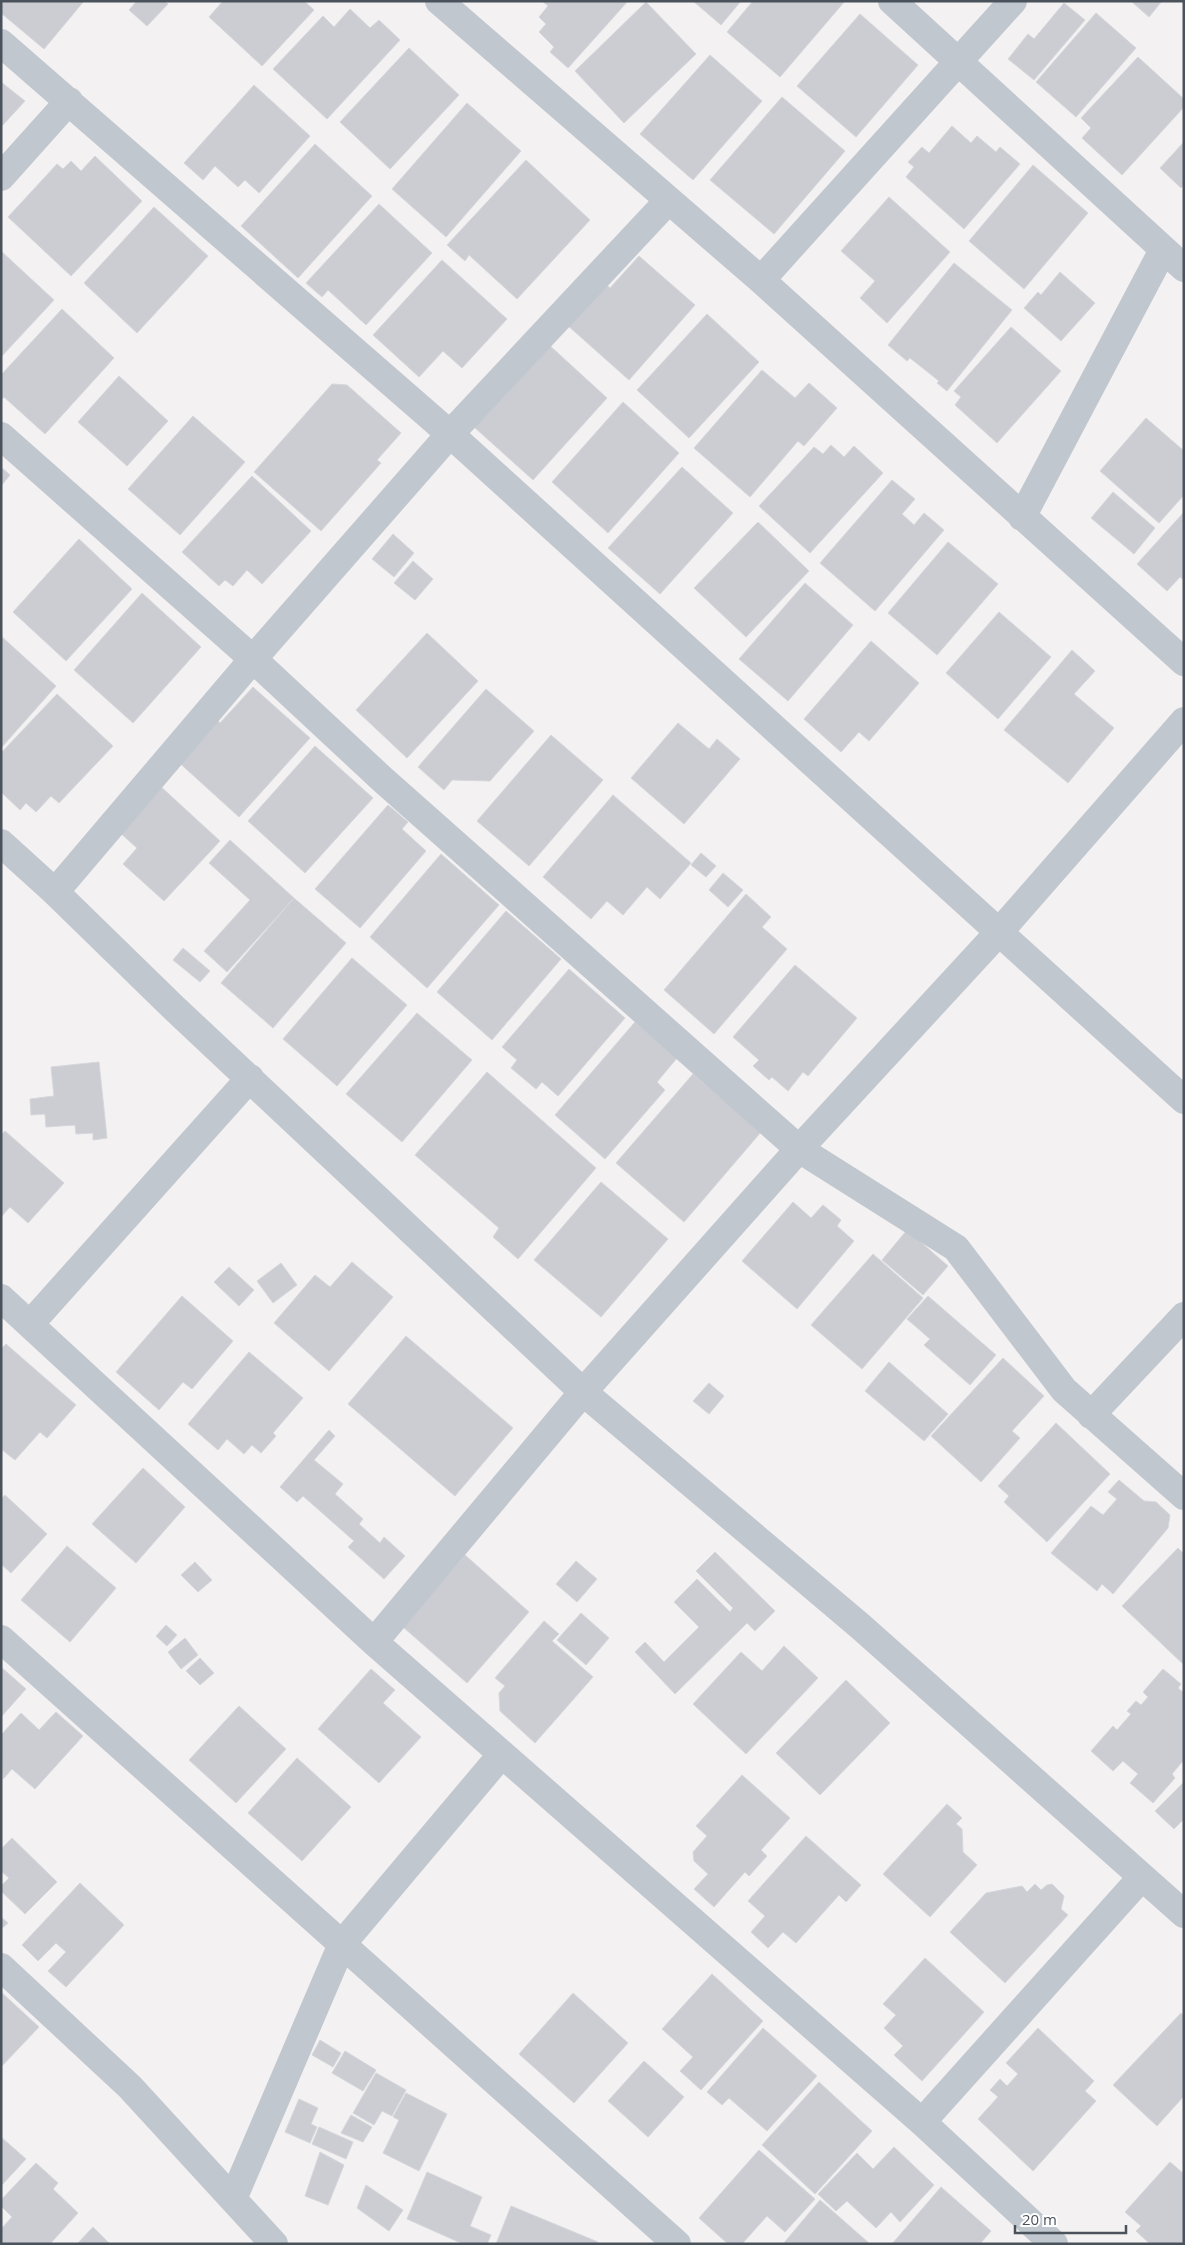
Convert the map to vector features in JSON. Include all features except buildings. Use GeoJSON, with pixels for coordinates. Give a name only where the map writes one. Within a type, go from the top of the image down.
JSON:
{"type":"FeatureCollection","features":[{"type":"Feature","properties":{"kind":"street"},"geometry":{"type":"LineString","coordinates":[[439,1],[761,280],[1184,662]]}},
{"type":"Feature","properties":{"kind":"street"},"geometry":{"type":"LineString","coordinates":[[892,1],[1184,268]]}},
{"type":"Feature","properties":{"kind":"street"},"geometry":{"type":"LineString","coordinates":[[761,280],[1013,1]]}},
{"type":"Feature","properties":{"kind":"street"},"geometry":{"type":"LineString","coordinates":[[1,43],[450,434],[1000,931],[1184,1100]]}},
{"type":"Feature","properties":{"kind":"street"},"geometry":{"type":"LineString","coordinates":[[1,177],[69,102]]}},
{"type":"Feature","properties":{"kind":"street"},"geometry":{"type":"LineString","coordinates":[[55,892],[253,659],[450,434],[668,201]]}},
{"type":"Feature","properties":{"kind":"street"},"geometry":{"type":"LineString","coordinates":[[1022,517],[1163,250]]}},
{"type":"Feature","properties":{"kind":"street"},"geometry":{"type":"LineString","coordinates":[[1,436],[253,659],[389,786],[799,1149],[956,1248],[1064,1390],[1184,1496]]}},
{"type":"Feature","properties":{"kind":"street"},"geometry":{"type":"LineString","coordinates":[[374,1642],[583,1392],[799,1149],[1000,931],[1184,721]]}},
{"type":"Feature","properties":{"kind":"street"},"geometry":{"type":"LineString","coordinates":[[1,843],[583,1392],[860,1626],[1141,1878],[1184,1914]]}},
{"type":"Feature","properties":{"kind":"street"},"geometry":{"type":"LineString","coordinates":[[250,1078],[11,1312],[374,1642],[922,2122],[1054,2244]]}},
{"type":"Feature","properties":{"kind":"street"},"geometry":{"type":"LineString","coordinates":[[1092,1415],[1184,1316]]}},
{"type":"Feature","properties":{"kind":"street"},"geometry":{"type":"LineString","coordinates":[[1,1639],[673,2242]]}},
{"type":"Feature","properties":{"kind":"street"},"geometry":{"type":"LineString","coordinates":[[233,2199],[342,1944],[502,1754]]}},
{"type":"Feature","properties":{"kind":"street"},"geometry":{"type":"LineString","coordinates":[[922,2122],[1141,1878]]}},
{"type":"Feature","properties":{"kind":"street"},"geometry":{"type":"LineString","coordinates":[[1,1967],[130,2087],[274,2244]]}}]}
